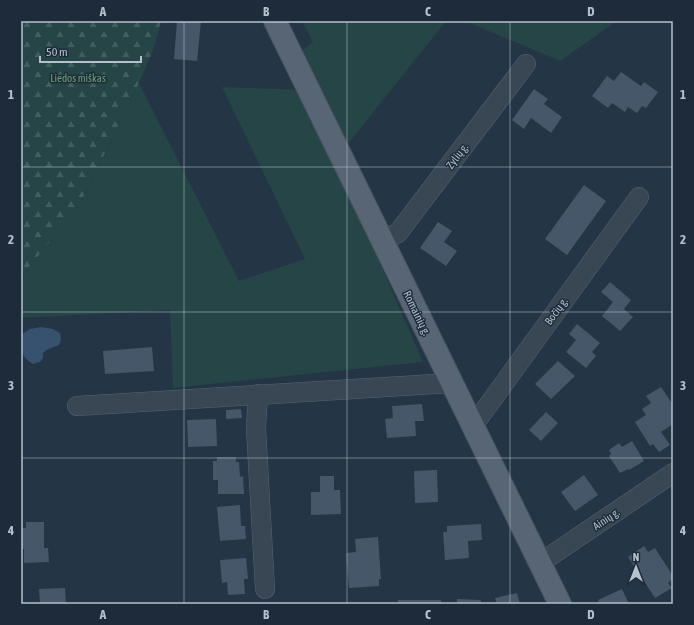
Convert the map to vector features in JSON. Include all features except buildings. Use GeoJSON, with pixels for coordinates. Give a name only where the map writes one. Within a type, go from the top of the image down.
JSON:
{"type":"FeatureCollection","features":[{"type":"Feature","properties":{"kind":"main road","name":"Romainių g."},"geometry":{"type":"LineString","coordinates":[[275,21],[560,604]]}},
{"type":"Feature","properties":{"kind":"street","name":"Zylių g."},"geometry":{"type":"LineString","coordinates":[[382,241],[398,233],[526,64]]}},
{"type":"Feature","properties":{"kind":"street","name":"Bočių g."},"geometry":{"type":"LineString","coordinates":[[473,426],[639,196]]}},
{"type":"Feature","properties":{"kind":"street"},"geometry":{"type":"LineString","coordinates":[[77,406],[451,383]]}},
{"type":"Feature","properties":{"kind":"street"},"geometry":{"type":"LineString","coordinates":[[258,394],[256,428],[265,589]]}},
{"type":"Feature","properties":{"kind":"street","name":"Ainių g."},"geometry":{"type":"LineString","coordinates":[[540,563],[673,474]]}},
{"type":"Feature","properties":{"kind":"green space","name":"Liedos miškas"},"geometry":{"type":"Polygon","coordinates":[[[21,21],[161,21],[154,48],[139,83],[85,194],[71,215],[21,277],[21,21]]]}},
{"type":"Feature","properties":{"kind":"green space"},"geometry":{"type":"Polygon","coordinates":[[[302,21],[446,21],[335,160],[423,362],[173,388],[170,310],[21,318],[21,277],[71,215],[85,194],[139,83],[239,281],[305,259],[222,87],[307,90],[292,58],[313,42],[302,21]]]}},
{"type":"Feature","properties":{"kind":"green space"},"geometry":{"type":"Polygon","coordinates":[[[465,21],[617,21],[560,61],[465,21]]]}},
{"type":"Feature","properties":{"kind":"water"},"geometry":{"type":"Polygon","coordinates":[[[41,327],[53,329],[60,333],[61,340],[59,345],[48,349],[43,353],[43,358],[40,362],[33,364],[23,355],[21,335],[30,329],[41,327]]]}}]}
